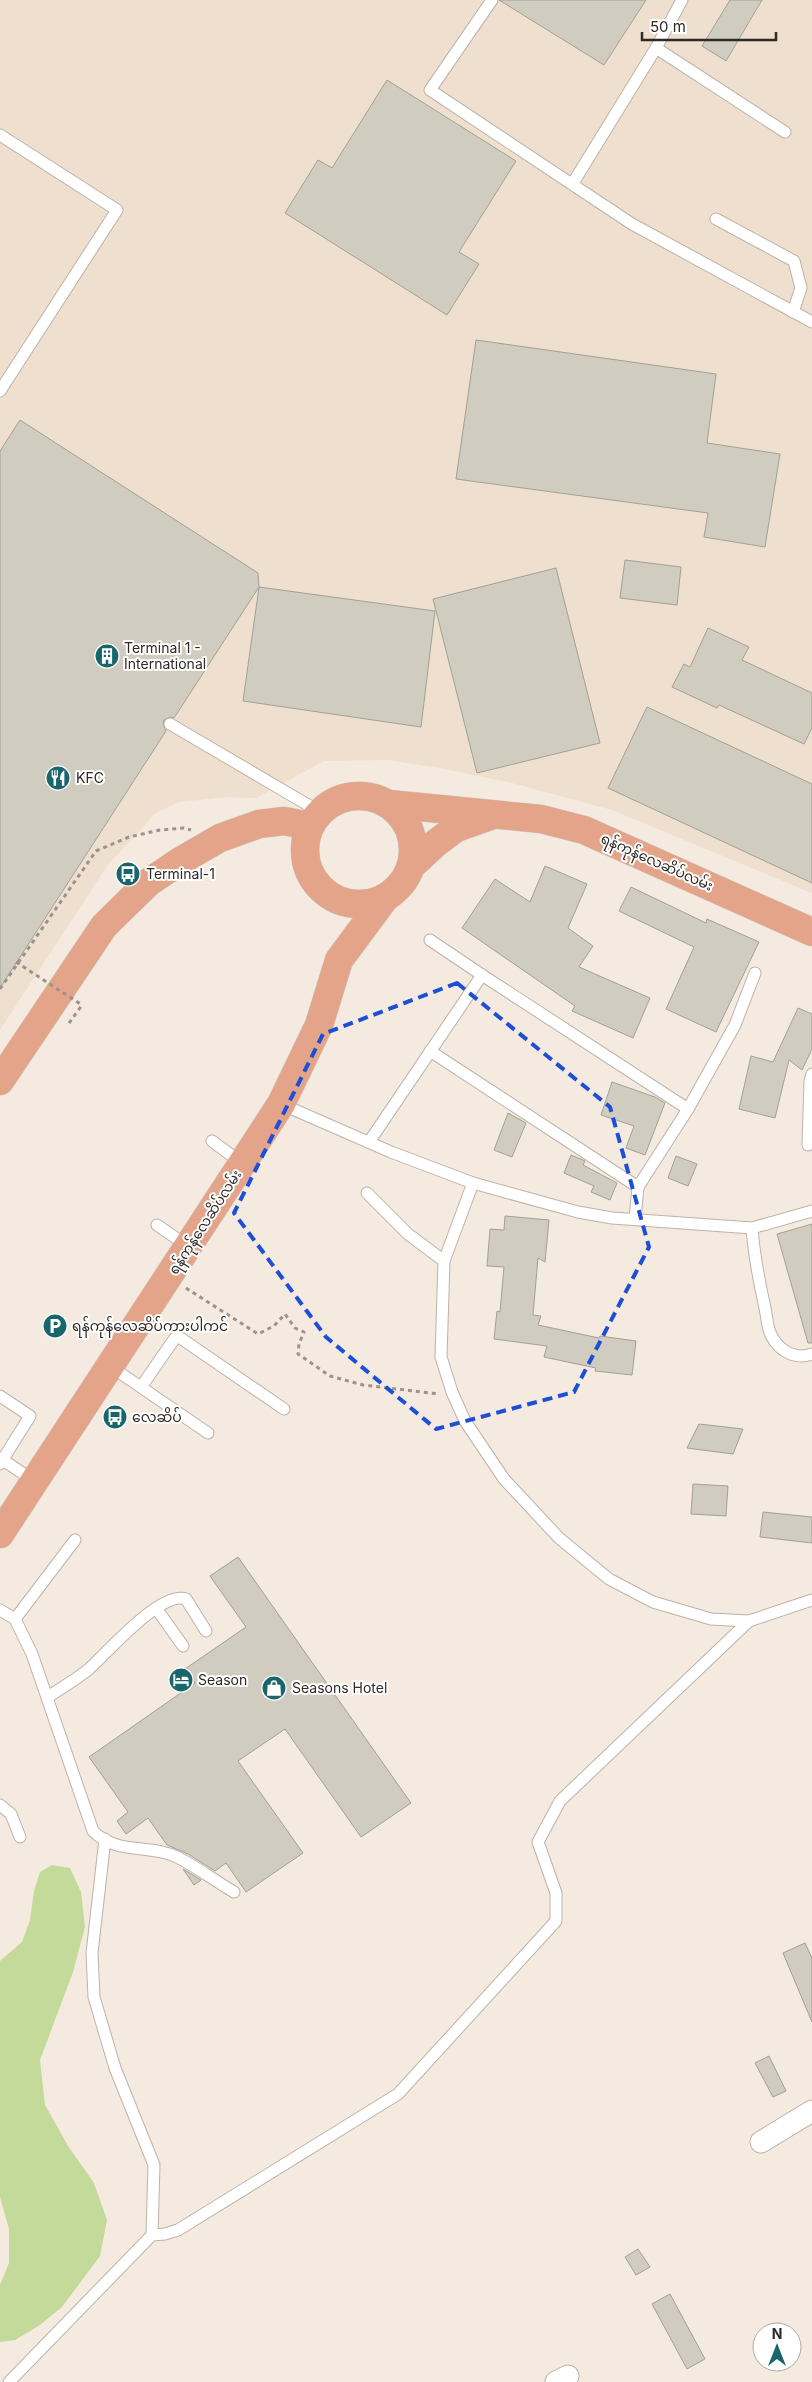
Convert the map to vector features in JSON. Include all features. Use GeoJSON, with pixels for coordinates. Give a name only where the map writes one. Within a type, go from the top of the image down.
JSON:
{"type":"FeatureCollection","features":[{"type":"Feature","properties":{"kind":"main road"},"geometry":{"type":"LineString","coordinates":[[353,796],[371,797],[388,804],[402,816],[410,832],[414,849],[411,866],[396,890],[384,898],[368,903],[351,904],[335,898],[321,889],[311,875],[306,859],[305,842],[315,819],[335,801],[353,796]]}},
{"type":"Feature","properties":{"kind":"main road","name":"ရန်ကုန်လေဆိပ်လမ်း"},"geometry":{"type":"LineString","coordinates":[[388,804],[541,819],[584,830],[812,932]]}},
{"type":"Feature","properties":{"kind":"main road","name":"ရန်ကုန်လေဆိပ်လမ်း"},"geometry":{"type":"LineString","coordinates":[[411,866],[456,828],[496,814]]}},
{"type":"Feature","properties":{"kind":"main road"},"geometry":{"type":"LineString","coordinates":[[1,1075],[104,926],[149,882],[220,838],[259,824],[315,819]]}},
{"type":"Feature","properties":{"kind":"main road","name":"ရန်ကုန်လေဆိပ်လမ်း"},"geometry":{"type":"LineString","coordinates":[[0,1534],[281,1104],[320,1025],[339,960],[384,898]]}},
{"type":"Feature","properties":{"kind":"street"},"geometry":{"type":"LineString","coordinates":[[761,2142],[812,2110]]}},
{"type":"Feature","properties":{"kind":"lane"},"geometry":{"type":"LineString","coordinates":[[492,0],[430,90],[572,183],[593,200],[632,224],[812,322]]}},
{"type":"Feature","properties":{"kind":"lane"},"geometry":{"type":"LineString","coordinates":[[572,183],[656,48],[682,0]]}},
{"type":"Feature","properties":{"kind":"lane"},"geometry":{"type":"LineString","coordinates":[[656,48],[784,132]]}},
{"type":"Feature","properties":{"kind":"lane"},"geometry":{"type":"LineString","coordinates":[[0,135],[118,210],[0,391]]}},
{"type":"Feature","properties":{"kind":"lane"},"geometry":{"type":"LineString","coordinates":[[716,219],[794,261],[801,288],[793,312]]}},
{"type":"Feature","properties":{"kind":"lane"},"geometry":{"type":"LineString","coordinates":[[170,724],[315,819]]}},
{"type":"Feature","properties":{"kind":"lane"},"geometry":{"type":"LineString","coordinates":[[430,940],[482,976],[688,1109]]}},
{"type":"Feature","properties":{"kind":"lane"},"geometry":{"type":"LineString","coordinates":[[635,1219],[638,1187],[688,1109],[735,1025],[755,973]]}},
{"type":"Feature","properties":{"kind":"lane"},"geometry":{"type":"LineString","coordinates":[[368,1142],[482,976]]}},
{"type":"Feature","properties":{"kind":"lane"},"geometry":{"type":"LineString","coordinates":[[430,1051],[638,1187]]}},
{"type":"Feature","properties":{"kind":"lane"},"geometry":{"type":"LineString","coordinates":[[808,1145],[810,1081],[812,1074]]}},
{"type":"Feature","properties":{"kind":"lane"},"geometry":{"type":"LineString","coordinates":[[281,1104],[368,1142],[473,1183],[578,1212],[612,1218],[752,1228],[812,1211]]}},
{"type":"Feature","properties":{"kind":"lane"},"geometry":{"type":"LineString","coordinates":[[212,1141],[243,1164]]}},
{"type":"Feature","properties":{"kind":"lane"},"geometry":{"type":"LineString","coordinates":[[473,1183],[444,1262],[441,1357],[452,1392],[465,1421],[504,1479],[558,1538],[609,1579],[653,1602],[711,1619],[749,1621],[812,1600]]}},
{"type":"Feature","properties":{"kind":"lane"},"geometry":{"type":"LineString","coordinates":[[367,1193],[408,1234],[444,1262]]}},
{"type":"Feature","properties":{"kind":"lane"},"geometry":{"type":"LineString","coordinates":[[156,1225],[188,1247]]}},
{"type":"Feature","properties":{"kind":"lane"},"geometry":{"type":"LineString","coordinates":[[752,1228],[754,1262],[770,1334],[779,1346],[790,1355],[804,1357],[812,1354]]}},
{"type":"Feature","properties":{"kind":"lane"},"geometry":{"type":"LineString","coordinates":[[141,1387],[174,1338],[179,1337],[284,1409]]}},
{"type":"Feature","properties":{"kind":"lane"},"geometry":{"type":"LineString","coordinates":[[110,1366],[208,1433]]}},
{"type":"Feature","properties":{"kind":"lane"},"geometry":{"type":"LineString","coordinates":[[0,1396],[30,1416],[2,1462],[34,1481]]}},
{"type":"Feature","properties":{"kind":"lane"},"geometry":{"type":"LineString","coordinates":[[15,1619],[75,1540]]}},
{"type":"Feature","properties":{"kind":"lane"},"geometry":{"type":"LineString","coordinates":[[48,1696],[88,1670],[134,1626],[156,1608],[172,1600],[186,1599],[206,1631]]}},
{"type":"Feature","properties":{"kind":"lane"},"geometry":{"type":"LineString","coordinates":[[156,1608],[183,1646]]}},
{"type":"Feature","properties":{"kind":"lane"},"geometry":{"type":"LineString","coordinates":[[0,1610],[15,1619],[32,1654],[48,1696],[90,1825],[98,1836],[122,1846],[176,1856],[234,1892]]}},
{"type":"Feature","properties":{"kind":"lane"},"geometry":{"type":"LineString","coordinates":[[9,2382],[152,2235],[178,2230],[398,2094],[556,1922],[556,1893],[538,1842],[560,1801],[749,1621]]}},
{"type":"Feature","properties":{"kind":"lane"},"geometry":{"type":"LineString","coordinates":[[0,1805],[11,1814],[20,1837]]}},
{"type":"Feature","properties":{"kind":"lane"},"geometry":{"type":"LineString","coordinates":[[105,1839],[92,1954],[93,1990],[116,2068],[154,2165],[152,2235]]}},
{"type":"Feature","properties":{"kind":"path"},"geometry":{"type":"LineString","coordinates":[[0,989],[96,851],[129,837],[160,830],[184,828],[220,838]]}},
{"type":"Feature","properties":{"kind":"path"},"geometry":{"type":"LineString","coordinates":[[16,962],[82,1005],[69,1023]]}},
{"type":"Feature","properties":{"kind":"path"},"geometry":{"type":"LineString","coordinates":[[168,1278],[258,1334],[274,1326],[285,1314],[295,1328],[304,1332],[299,1344],[298,1354],[330,1376],[363,1385],[436,1394],[452,1392]]}},
{"type":"Feature","properties":{"kind":"highlighted area"},"geometry":{"type":"Polygon","coordinates":[[[457,983],[610,1107],[649,1247],[574,1392],[436,1429],[326,1337],[234,1213],[323,1034],[457,983]]]}},
{"type":"Feature","properties":{"kind":"shaded area"},"geometry":{"type":"Polygon","coordinates":[[[0,0],[812,0],[812,893],[612,810],[512,783],[445,769],[388,760],[324,761],[256,798],[226,797],[179,802],[156,813],[107,866],[0,1030],[0,0]]]}},
{"type":"Feature","properties":{"kind":"shaded area"},"geometry":{"type":"Polygon","coordinates":[[[52,1865],[70,1868],[81,1892],[85,1927],[73,1972],[40,2060],[45,2105],[68,2146],[94,2183],[107,2220],[100,2256],[62,2307],[40,2325],[15,2340],[0,2342],[0,2285],[9,2263],[9,2229],[0,2197],[0,1961],[22,1942],[30,1920],[34,1891],[40,1872],[52,1865]]]}},
{"type":"Feature","properties":{"kind":"building"},"geometry":{"type":"Polygon","coordinates":[[[499,0],[646,0],[604,65],[499,0]]]}},
{"type":"Feature","properties":{"kind":"building"},"geometry":{"type":"Polygon","coordinates":[[[730,0],[762,0],[726,61],[702,46],[730,0]]]}},
{"type":"Feature","properties":{"kind":"building"},"geometry":{"type":"Polygon","coordinates":[[[387,80],[516,161],[459,252],[479,264],[447,315],[285,213],[318,160],[332,168],[387,80]]]}},
{"type":"Feature","properties":{"kind":"building"},"geometry":{"type":"Polygon","coordinates":[[[476,340],[716,374],[707,443],[780,454],[765,547],[704,537],[708,513],[456,479],[476,340]]]}},
{"type":"Feature","properties":{"kind":"building","name":"Terminal 1 - International"},"geometry":{"type":"Polygon","coordinates":[[[20,420],[258,573],[259,587],[174,718],[170,717],[164,720],[163,724],[166,731],[0,988],[0,451],[20,420]]]}},
{"type":"Feature","properties":{"kind":"building"},"geometry":{"type":"Polygon","coordinates":[[[625,560],[681,567],[677,605],[620,598],[625,560]]]}},
{"type":"Feature","properties":{"kind":"building"},"geometry":{"type":"Polygon","coordinates":[[[556,568],[600,743],[477,773],[433,599],[556,568]]]}},
{"type":"Feature","properties":{"kind":"building"},"geometry":{"type":"Polygon","coordinates":[[[259,587],[435,611],[421,727],[243,701],[259,587]]]}},
{"type":"Feature","properties":{"kind":"building"},"geometry":{"type":"Polygon","coordinates":[[[708,628],[749,647],[742,660],[812,693],[812,728],[804,744],[719,705],[717,708],[672,687],[684,664],[690,667],[708,628]]]}},
{"type":"Feature","properties":{"kind":"building"},"geometry":{"type":"Polygon","coordinates":[[[647,707],[812,784],[812,883],[608,788],[647,707]]]}},
{"type":"Feature","properties":{"kind":"building"},"geometry":{"type":"Polygon","coordinates":[[[545,866],[587,884],[568,928],[593,946],[579,967],[650,998],[633,1038],[572,1011],[575,1006],[462,928],[495,879],[530,902],[545,866]]]}},
{"type":"Feature","properties":{"kind":"building"},"geometry":{"type":"Polygon","coordinates":[[[631,887],[706,923],[707,919],[759,942],[716,1032],[666,1009],[694,947],[619,911],[631,887]]]}},
{"type":"Feature","properties":{"kind":"building"},"geometry":{"type":"Polygon","coordinates":[[[798,1008],[812,1014],[812,1049],[802,1070],[789,1060],[775,1118],[739,1109],[751,1056],[773,1062],[798,1008]]]}},
{"type":"Feature","properties":{"kind":"building"},"geometry":{"type":"Polygon","coordinates":[[[612,1082],[655,1097],[665,1103],[645,1155],[626,1148],[634,1126],[601,1115],[612,1082]]]}},
{"type":"Feature","properties":{"kind":"building"},"geometry":{"type":"Polygon","coordinates":[[[508,1113],[526,1123],[512,1157],[494,1150],[508,1113]]]}},
{"type":"Feature","properties":{"kind":"building"},"geometry":{"type":"Polygon","coordinates":[[[571,1155],[585,1161],[583,1165],[617,1183],[610,1200],[591,1192],[594,1186],[564,1173],[571,1155]]]}},
{"type":"Feature","properties":{"kind":"building"},"geometry":{"type":"Polygon","coordinates":[[[676,1156],[697,1164],[688,1186],[668,1178],[676,1156]]]}},
{"type":"Feature","properties":{"kind":"building"},"geometry":{"type":"Polygon","coordinates":[[[505,1216],[549,1220],[545,1262],[538,1258],[533,1315],[541,1316],[538,1325],[599,1338],[600,1336],[636,1341],[632,1375],[595,1371],[596,1368],[544,1357],[547,1346],[494,1339],[497,1311],[500,1312],[504,1267],[487,1266],[490,1229],[504,1230],[505,1216]]]}},
{"type":"Feature","properties":{"kind":"building"},"geometry":{"type":"Polygon","coordinates":[[[812,1224],[812,1343],[808,1343],[777,1234],[812,1224]]]}},
{"type":"Feature","properties":{"kind":"building"},"geometry":{"type":"Polygon","coordinates":[[[699,1424],[743,1429],[733,1454],[687,1448],[699,1424]]]}},
{"type":"Feature","properties":{"kind":"building"},"geometry":{"type":"Polygon","coordinates":[[[693,1484],[728,1486],[726,1516],[691,1514],[693,1484]]]}},
{"type":"Feature","properties":{"kind":"building"},"geometry":{"type":"Polygon","coordinates":[[[763,1512],[812,1517],[812,1543],[760,1537],[763,1512]]]}},
{"type":"Feature","properties":{"kind":"building"},"geometry":{"type":"Polygon","coordinates":[[[238,1557],[411,1803],[361,1837],[285,1729],[238,1761],[303,1853],[246,1892],[226,1863],[215,1871],[188,1854],[167,1845],[148,1818],[126,1834],[117,1821],[128,1812],[89,1757],[195,1683],[185,1669],[246,1627],[210,1576],[238,1557]]]}},
{"type":"Feature","properties":{"kind":"building"},"geometry":{"type":"Polygon","coordinates":[[[183,1869],[188,1872],[201,1880],[194,1885],[183,1869]]]}},
{"type":"Feature","properties":{"kind":"building"},"geometry":{"type":"Polygon","coordinates":[[[805,1943],[812,1958],[812,2022],[783,1953],[805,1943]]]}},
{"type":"Feature","properties":{"kind":"building"},"geometry":{"type":"Polygon","coordinates":[[[769,2056],[786,2091],[773,2097],[755,2063],[769,2056]]]}},
{"type":"Feature","properties":{"kind":"building"},"geometry":{"type":"Polygon","coordinates":[[[638,2249],[650,2267],[636,2275],[625,2257],[638,2249]]]}},
{"type":"Feature","properties":{"kind":"building"},"geometry":{"type":"Polygon","coordinates":[[[670,2294],[705,2359],[687,2369],[652,2304],[670,2294]]]}},
{"type":"Feature","properties":{"kind":"place","name":"Terminal 1 - International"},"geometry":{"type":"Point","coordinates":[107,656]}},
{"type":"Feature","properties":{"kind":"place","name":"KFC"},"geometry":{"type":"Point","coordinates":[58,778]}},
{"type":"Feature","properties":{"kind":"place","name":"Terminal-1"},"geometry":{"type":"Point","coordinates":[128,874]}},
{"type":"Feature","properties":{"kind":"place","name":"ရန်ကုန်လေဆိပ်ကားပါကင်"},"geometry":{"type":"Point","coordinates":[55,1326]}},
{"type":"Feature","properties":{"kind":"place","name":"လေဆိပ်"},"geometry":{"type":"Point","coordinates":[115,1417]}},
{"type":"Feature","properties":{"kind":"place","name":"Season"},"geometry":{"type":"Point","coordinates":[181,1680]}},
{"type":"Feature","properties":{"kind":"place","name":"Seasons Hotel"},"geometry":{"type":"Point","coordinates":[274,1688]}}]}
